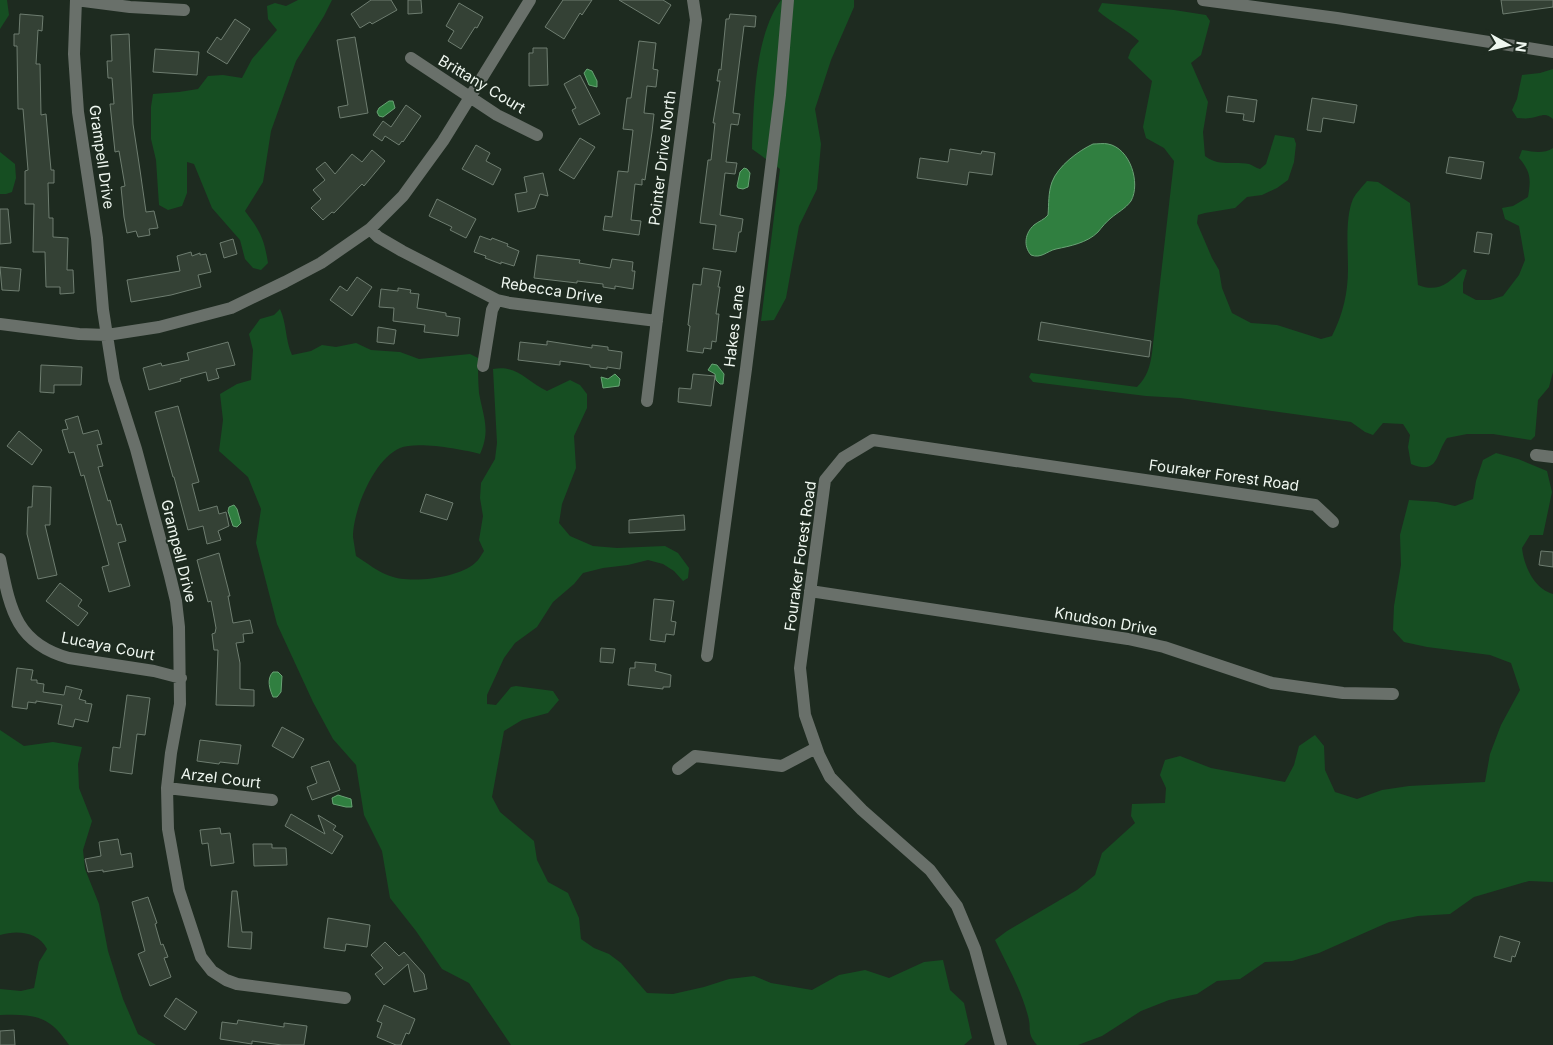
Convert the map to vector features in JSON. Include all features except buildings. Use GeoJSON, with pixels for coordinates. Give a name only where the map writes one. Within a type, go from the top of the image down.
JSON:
{"type":"FeatureCollection","features":[{"type":"Feature","properties":{"kind":"street"},"geometry":{"type":"LineString","coordinates":[[76,0],[130,7],[184,10]]}},
{"type":"Feature","properties":{"kind":"street","name":"Grampell Drive"},"geometry":{"type":"LineString","coordinates":[[76,0],[74,54],[78,112],[97,238],[103,310],[114,380],[136,449],[176,601],[181,678],[180,704],[167,788],[168,829],[179,890],[201,957],[206,964],[226,980],[237,984],[345,998]]}},
{"type":"Feature","properties":{"kind":"street"},"geometry":{"type":"LineString","coordinates":[[0,324],[79,334],[107,335],[159,327],[231,308],[278,286],[320,263],[370,229],[403,196],[444,141],[530,0]]}},
{"type":"Feature","properties":{"kind":"street","name":"Pointer Drive North"},"geometry":{"type":"LineString","coordinates":[[647,401],[696,20],[693,0]]}},
{"type":"Feature","properties":{"kind":"street","name":"Hakes Lane"},"geometry":{"type":"LineString","coordinates":[[707,656],[746,369],[780,95],[788,0]]}},
{"type":"Feature","properties":{"kind":"street"},"geometry":{"type":"LineString","coordinates":[[1203,0],[1337,18],[1553,52]]}},
{"type":"Feature","properties":{"kind":"street","name":"Brittany Court"},"geometry":{"type":"LineString","coordinates":[[410,58],[497,115],[537,135]]}},
{"type":"Feature","properties":{"kind":"street","name":"Rebecca Drive"},"geometry":{"type":"LineString","coordinates":[[370,229],[378,237],[402,251],[497,300],[657,321]]}},
{"type":"Feature","properties":{"kind":"street"},"geometry":{"type":"LineString","coordinates":[[482,366],[492,310],[497,300]]}},
{"type":"Feature","properties":{"kind":"street","name":"Fouraker Forest Road"},"geometry":{"type":"LineString","coordinates":[[1001,1045],[975,949],[957,906],[930,870],[862,810],[830,777],[816,748],[805,715],[800,668],[825,480],[843,458],[873,440],[1315,505],[1333,522]]}},
{"type":"Feature","properties":{"kind":"street"},"geometry":{"type":"LineString","coordinates":[[1536,455],[1553,457]]}},
{"type":"Feature","properties":{"kind":"street","name":"Lucaya Court"},"geometry":{"type":"LineString","coordinates":[[0,559],[12,612],[23,631],[38,645],[57,655],[69,658],[154,671],[181,678]]}},
{"type":"Feature","properties":{"kind":"street","name":"Knudson Drive"},"geometry":{"type":"LineString","coordinates":[[810,591],[1128,639],[1164,647],[1272,683],[1344,693],[1393,694]]}},
{"type":"Feature","properties":{"kind":"street"},"geometry":{"type":"LineString","coordinates":[[678,769],[695,756],[782,766],[816,748]]}},
{"type":"Feature","properties":{"kind":"street","name":"Arzel Court"},"geometry":{"type":"LineString","coordinates":[[167,788],[272,800]]}},
{"type":"Feature","properties":{"kind":"shaded area"},"geometry":{"type":"Polygon","coordinates":[[[0,0],[7,0],[9,15],[0,29],[0,0]]]}},
{"type":"Feature","properties":{"kind":"shaded area"},"geometry":{"type":"Polygon","coordinates":[[[298,0],[332,0],[296,61],[271,131],[263,182],[245,211],[258,230],[265,247],[268,263],[261,270],[253,268],[245,259],[240,240],[212,208],[194,164],[187,162],[187,193],[182,206],[168,210],[159,205],[156,160],[151,139],[151,107],[153,94],[198,89],[208,76],[223,75],[242,78],[252,59],[277,30],[268,19],[267,6],[275,3],[286,6],[298,0]]]}},
{"type":"Feature","properties":{"kind":"shaded area"},"geometry":{"type":"Polygon","coordinates":[[[781,0],[854,0],[854,7],[831,60],[815,109],[821,144],[817,189],[799,226],[786,298],[774,320],[761,321],[780,169],[752,149],[755,92],[760,52],[765,33],[772,15],[781,0]]]}},
{"type":"Feature","properties":{"kind":"shaded area"},"geometry":{"type":"Polygon","coordinates":[[[1102,3],[1206,15],[1210,21],[1201,55],[1191,63],[1208,102],[1203,132],[1205,156],[1215,161],[1249,164],[1260,169],[1266,164],[1275,135],[1294,138],[1296,144],[1294,162],[1288,180],[1262,195],[1247,197],[1235,208],[1198,215],[1197,223],[1219,270],[1222,288],[1232,313],[1251,323],[1277,325],[1321,339],[1332,336],[1342,311],[1347,286],[1350,207],[1354,197],[1367,181],[1378,182],[1410,203],[1418,285],[1432,288],[1443,285],[1453,279],[1463,269],[1467,270],[1463,283],[1463,293],[1476,300],[1490,300],[1503,296],[1519,275],[1525,260],[1519,226],[1505,219],[1502,208],[1513,206],[1528,197],[1529,176],[1526,167],[1519,158],[1522,150],[1542,152],[1553,148],[1553,372],[1549,387],[1538,400],[1535,436],[1531,440],[1493,434],[1467,434],[1447,438],[1435,462],[1427,467],[1420,467],[1411,464],[1408,447],[1410,435],[1403,424],[1383,423],[1373,435],[1351,422],[1180,398],[1146,396],[1033,382],[1029,377],[1031,373],[1137,387],[1146,376],[1151,358],[1174,161],[1164,148],[1146,138],[1143,127],[1152,81],[1128,58],[1131,50],[1139,41],[1098,11],[1102,3]]]}},
{"type":"Feature","properties":{"kind":"shaded area"},"geometry":{"type":"Polygon","coordinates":[[[587,69],[592,71],[597,81],[597,87],[589,85],[584,73],[587,69]]]}},
{"type":"Feature","properties":{"kind":"shaded area"},"geometry":{"type":"Polygon","coordinates":[[[1553,69],[1553,119],[1547,115],[1517,118],[1512,110],[1517,99],[1522,75],[1553,69]]]}},
{"type":"Feature","properties":{"kind":"shaded area"},"geometry":{"type":"Polygon","coordinates":[[[389,101],[393,101],[395,108],[383,117],[379,116],[377,112],[379,108],[389,101]]]}},
{"type":"Feature","properties":{"kind":"shaded area"},"geometry":{"type":"Polygon","coordinates":[[[1093,144],[1106,144],[1116,147],[1128,159],[1132,167],[1135,185],[1131,201],[1089,239],[1041,255],[1031,255],[1026,244],[1027,236],[1034,225],[1048,215],[1050,190],[1055,176],[1069,160],[1093,144]]]}},
{"type":"Feature","properties":{"kind":"shaded area"},"geometry":{"type":"Polygon","coordinates":[[[0,152],[15,164],[16,178],[12,192],[6,194],[0,194],[0,152]]]}},
{"type":"Feature","properties":{"kind":"shaded area"},"geometry":{"type":"Polygon","coordinates":[[[744,168],[750,173],[748,187],[743,189],[737,186],[740,172],[744,168]]]}},
{"type":"Feature","properties":{"kind":"shaded area"},"geometry":{"type":"Polygon","coordinates":[[[280,309],[292,355],[311,351],[322,345],[336,347],[356,343],[371,350],[400,352],[419,359],[470,354],[478,358],[479,393],[486,430],[480,454],[439,446],[417,445],[400,448],[382,463],[367,486],[361,500],[353,537],[356,556],[373,567],[399,578],[434,578],[468,568],[476,562],[484,551],[479,540],[483,516],[480,498],[481,483],[495,459],[497,443],[493,369],[501,368],[515,371],[547,391],[570,380],[580,385],[587,394],[587,408],[574,436],[576,468],[562,504],[559,523],[570,536],[593,546],[617,548],[665,546],[678,553],[689,568],[688,578],[683,581],[674,571],[663,564],[648,560],[583,573],[574,584],[553,602],[537,627],[515,643],[504,658],[487,695],[487,704],[496,705],[511,687],[516,686],[553,691],[559,700],[548,713],[522,720],[504,731],[492,797],[500,812],[534,841],[537,860],[548,882],[568,893],[579,918],[581,939],[594,948],[609,954],[621,963],[647,993],[673,994],[729,979],[754,976],[771,983],[812,990],[839,975],[865,970],[889,978],[924,962],[943,960],[950,990],[964,1003],[972,1038],[964,1045],[511,1045],[469,983],[442,969],[390,898],[382,851],[364,815],[356,765],[333,739],[313,702],[277,624],[256,543],[261,509],[248,477],[219,451],[223,420],[220,394],[237,384],[251,380],[253,350],[249,334],[260,319],[274,315],[280,309]]]}},
{"type":"Feature","properties":{"kind":"shaded area"},"geometry":{"type":"Polygon","coordinates":[[[712,364],[717,365],[724,374],[723,384],[720,384],[716,380],[715,374],[708,370],[712,364]]]}},
{"type":"Feature","properties":{"kind":"shaded area"},"geometry":{"type":"Polygon","coordinates":[[[615,374],[620,379],[619,386],[603,388],[601,377],[608,379],[615,374]]]}},
{"type":"Feature","properties":{"kind":"shaded area"},"geometry":{"type":"Polygon","coordinates":[[[1496,453],[1518,459],[1547,471],[1552,492],[1543,535],[1530,535],[1522,548],[1525,562],[1535,582],[1553,594],[1553,882],[1529,881],[1474,897],[1450,914],[1418,916],[1389,922],[1319,953],[1292,961],[1265,962],[1240,979],[1217,981],[1197,994],[1169,1000],[1141,1011],[1102,1036],[1078,1045],[1037,1045],[1030,1034],[1028,1016],[1022,996],[995,940],[1077,890],[1095,875],[1102,853],[1135,823],[1131,816],[1132,804],[1165,803],[1166,788],[1160,775],[1165,760],[1180,756],[1211,768],[1285,782],[1294,765],[1299,746],[1315,735],[1324,746],[1325,770],[1335,792],[1357,799],[1382,790],[1409,786],[1485,782],[1490,754],[1501,725],[1520,690],[1511,663],[1490,655],[1427,647],[1404,642],[1393,630],[1394,606],[1401,565],[1400,535],[1409,500],[1437,502],[1455,506],[1473,499],[1476,481],[1483,460],[1496,453]]]}},
{"type":"Feature","properties":{"kind":"shaded area"},"geometry":{"type":"Polygon","coordinates":[[[234,505],[241,523],[237,527],[233,526],[228,511],[229,507],[234,505]]]}},
{"type":"Feature","properties":{"kind":"shaded area"},"geometry":{"type":"Polygon","coordinates":[[[273,672],[278,672],[282,676],[281,692],[277,697],[273,697],[269,684],[273,672]]]}},
{"type":"Feature","properties":{"kind":"shaded area"},"geometry":{"type":"Polygon","coordinates":[[[0,730],[24,746],[53,742],[82,747],[78,764],[79,788],[92,821],[83,850],[85,869],[99,904],[108,951],[123,999],[138,1034],[156,1045],[69,1045],[55,1028],[40,1018],[22,1015],[0,1015],[0,989],[21,991],[34,988],[39,962],[47,949],[38,939],[27,934],[0,935],[0,730]]]}},
{"type":"Feature","properties":{"kind":"shaded area"},"geometry":{"type":"Polygon","coordinates":[[[338,795],[351,799],[352,807],[333,804],[332,798],[338,795]]]}}]}
